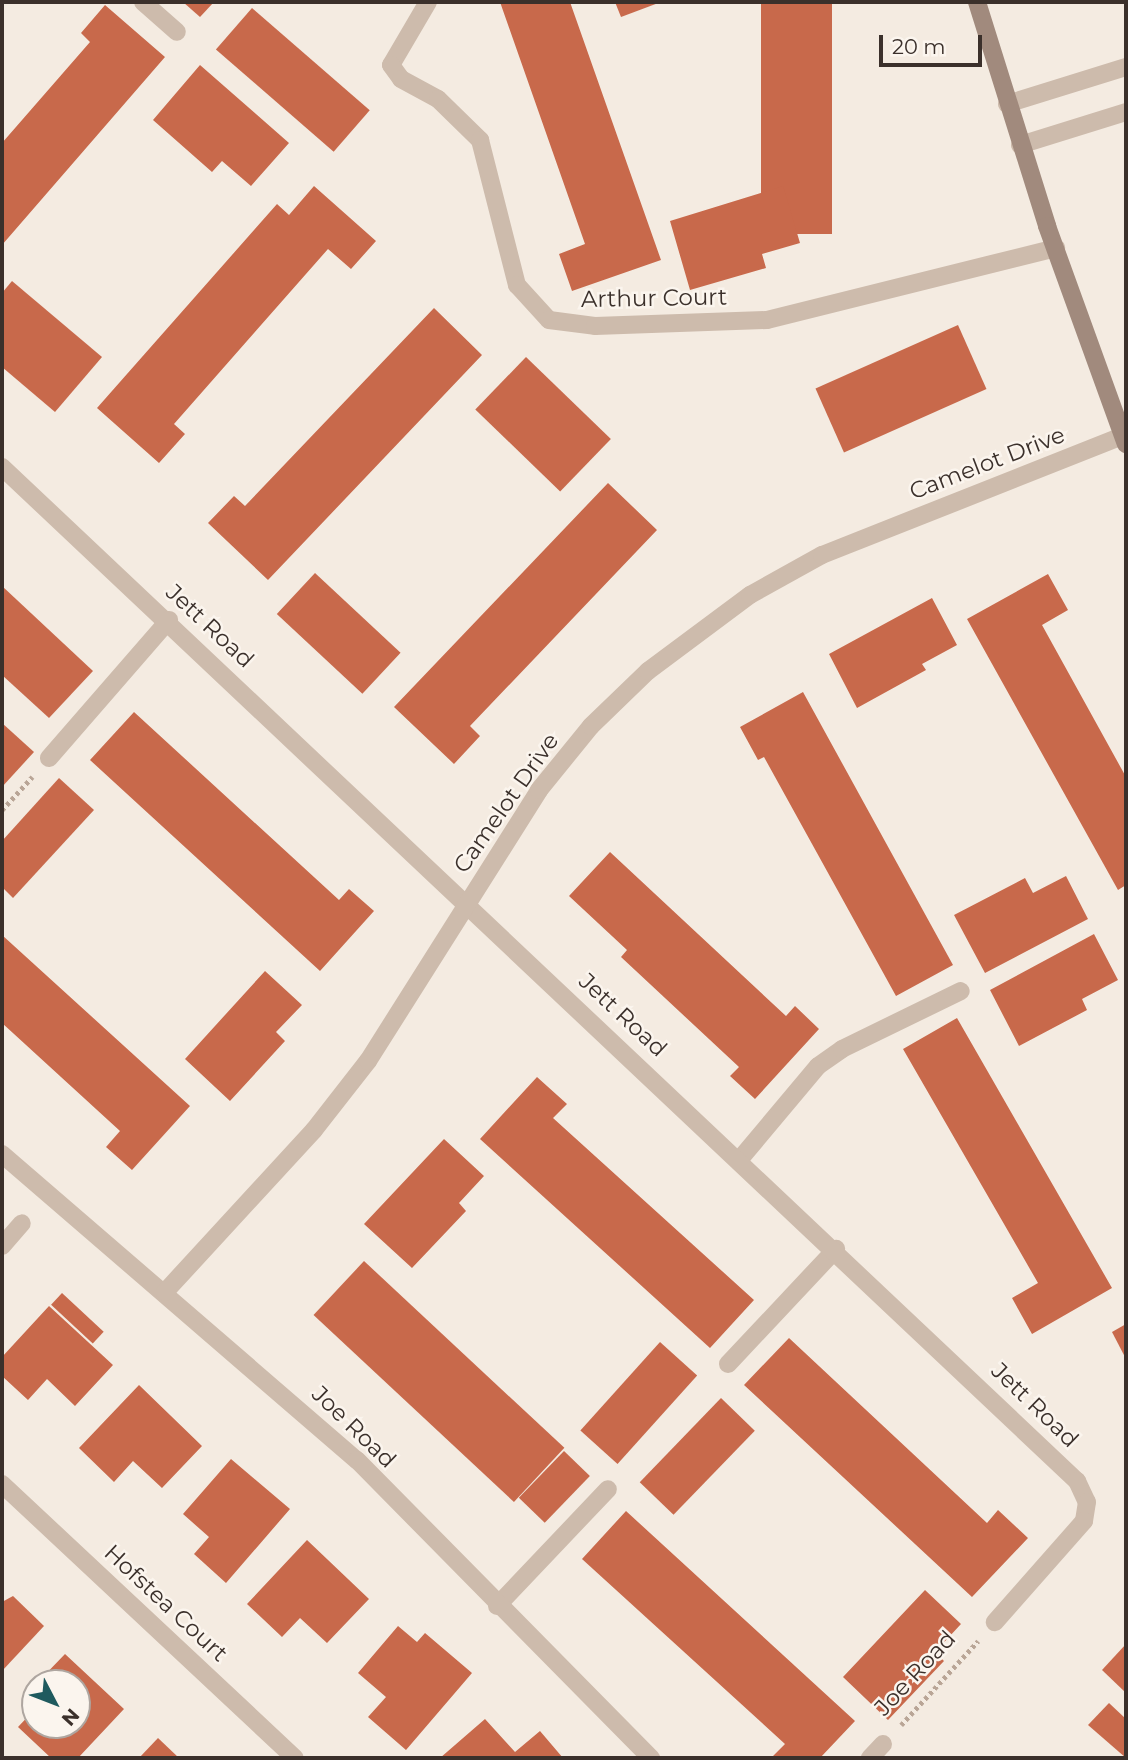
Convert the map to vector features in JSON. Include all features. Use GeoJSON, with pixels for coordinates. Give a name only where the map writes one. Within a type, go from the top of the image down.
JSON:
{"type":"FeatureCollection","features":[{"type":"Feature","properties":{"kind":"street"},"geometry":{"type":"LineString","coordinates":[[143,2],[177,32]]}},
{"type":"Feature","properties":{"kind":"street","name":"Arthur Court"},"geometry":{"type":"LineString","coordinates":[[428,2],[391,65],[401,79],[438,99],[480,140],[517,285],[549,320],[595,326],[767,320],[1056,248]]}},
{"type":"Feature","properties":{"kind":"street"},"geometry":{"type":"LineString","coordinates":[[977,2],[1020,145],[1125,438]]}},
{"type":"Feature","properties":{"kind":"street"},"geometry":{"type":"LineString","coordinates":[[1007,104],[1126,67]]}},
{"type":"Feature","properties":{"kind":"street"},"geometry":{"type":"LineString","coordinates":[[1020,145],[1126,112]]}},
{"type":"Feature","properties":{"kind":"street","name":"Camelot Drive"},"geometry":{"type":"LineString","coordinates":[[165,1292],[314,1130],[368,1060],[539,790],[592,726],[683,641],[822,555],[1125,438]]}},
{"type":"Feature","properties":{"kind":"street","name":"Jett Road"},"geometry":{"type":"LineString","coordinates":[[2,467],[169,620],[1049,1450],[1087,1503],[1084,1521],[995,1622]]}},
{"type":"Feature","properties":{"kind":"street"},"geometry":{"type":"LineString","coordinates":[[49,758],[169,620]]}},
{"type":"Feature","properties":{"kind":"street"},"geometry":{"type":"LineString","coordinates":[[740,1158],[818,1066],[961,991]]}},
{"type":"Feature","properties":{"kind":"street","name":"Joe Road"},"geometry":{"type":"LineString","coordinates":[[2,1154],[357,1460],[497,1606],[651,1758]]}},
{"type":"Feature","properties":{"kind":"street"},"geometry":{"type":"LineString","coordinates":[[2,1246],[22,1223]]}},
{"type":"Feature","properties":{"kind":"street"},"geometry":{"type":"LineString","coordinates":[[728,1364],[836,1249]]}},
{"type":"Feature","properties":{"kind":"street","name":"Hofstea Court"},"geometry":{"type":"LineString","coordinates":[[2,1484],[295,1758]]}},
{"type":"Feature","properties":{"kind":"street"},"geometry":{"type":"LineString","coordinates":[[497,1606],[608,1489]]}},
{"type":"Feature","properties":{"kind":"street","name":"Joe Road"},"geometry":{"type":"LineString","coordinates":[[870,1758],[883,1744]]}},
{"type":"Feature","properties":{"kind":"path"},"geometry":{"type":"LineString","coordinates":[[2,810],[49,758]]}},
{"type":"Feature","properties":{"kind":"path","name":"Joe Road"},"geometry":{"type":"LineString","coordinates":[[883,1744],[995,1622]]}},
{"type":"Feature","properties":{"kind":"building"},"geometry":{"type":"Polygon","coordinates":[[[183,2],[214,2],[200,17],[183,2]]]}},
{"type":"Feature","properties":{"kind":"building"},"geometry":{"type":"Polygon","coordinates":[[[500,2],[570,2],[661,260],[572,291],[559,254],[585,244],[500,2]]]}},
{"type":"Feature","properties":{"kind":"building"},"geometry":{"type":"Polygon","coordinates":[[[615,2],[661,2],[621,17],[615,2]]]}},
{"type":"Feature","properties":{"kind":"building"},"geometry":{"type":"Polygon","coordinates":[[[761,2],[832,2],[832,234],[761,234],[761,2]]]}},
{"type":"Feature","properties":{"kind":"building"},"geometry":{"type":"Polygon","coordinates":[[[105,5],[165,57],[2,245],[2,143],[90,42],[81,33],[105,5]]]}},
{"type":"Feature","properties":{"kind":"building"},"geometry":{"type":"Polygon","coordinates":[[[252,8],[370,110],[334,152],[216,50],[252,8]]]}},
{"type":"Feature","properties":{"kind":"building"},"geometry":{"type":"Polygon","coordinates":[[[200,65],[289,143],[251,186],[222,161],[212,172],[153,120],[200,65]]]}},
{"type":"Feature","properties":{"kind":"building"},"geometry":{"type":"Polygon","coordinates":[[[314,186],[376,241],[351,269],[328,249],[174,424],[185,434],[159,463],[97,408],[277,204],[289,215],[314,186]]]}},
{"type":"Feature","properties":{"kind":"building"},"geometry":{"type":"Polygon","coordinates":[[[783,186],[800,243],[762,254],[766,268],[690,290],[670,221],[783,186]]]}},
{"type":"Feature","properties":{"kind":"building"},"geometry":{"type":"Polygon","coordinates":[[[12,281],[102,357],[55,412],[2,367],[2,293],[12,281]]]}},
{"type":"Feature","properties":{"kind":"building"},"geometry":{"type":"Polygon","coordinates":[[[434,308],[482,355],[268,580],[208,523],[234,496],[245,506],[434,308]]]}},
{"type":"Feature","properties":{"kind":"building"},"geometry":{"type":"Polygon","coordinates":[[[958,325],[986,389],[844,452],[815,388],[958,325]]]}},
{"type":"Feature","properties":{"kind":"building"},"geometry":{"type":"Polygon","coordinates":[[[526,357],[611,439],[560,491],[475,410],[526,357]]]}},
{"type":"Feature","properties":{"kind":"building"},"geometry":{"type":"Polygon","coordinates":[[[608,483],[657,530],[470,726],[480,736],[454,764],[394,707],[608,483]]]}},
{"type":"Feature","properties":{"kind":"building"},"geometry":{"type":"Polygon","coordinates":[[[315,573],[401,653],[362,694],[277,614],[315,573]]]}},
{"type":"Feature","properties":{"kind":"building"},"geometry":{"type":"Polygon","coordinates":[[[1048,574],[1068,610],[1042,625],[1126,777],[1126,885],[1118,890],[967,619],[1048,574]]]}},
{"type":"Feature","properties":{"kind":"building"},"geometry":{"type":"Polygon","coordinates":[[[2,586],[93,671],[49,718],[2,675],[2,586]]]}},
{"type":"Feature","properties":{"kind":"building"},"geometry":{"type":"Polygon","coordinates":[[[932,598],[957,645],[922,664],[926,670],[857,708],[829,654],[932,598]]]}},
{"type":"Feature","properties":{"kind":"building"},"geometry":{"type":"Polygon","coordinates":[[[803,692],[953,965],[896,996],[764,757],[758,760],[740,727],[803,692]]]}},
{"type":"Feature","properties":{"kind":"building"},"geometry":{"type":"Polygon","coordinates":[[[134,712],[339,900],[349,889],[374,911],[320,971],[90,760],[134,712]]]}},
{"type":"Feature","properties":{"kind":"building"},"geometry":{"type":"Polygon","coordinates":[[[2,723],[34,752],[2,787],[2,723]]]}},
{"type":"Feature","properties":{"kind":"building"},"geometry":{"type":"Polygon","coordinates":[[[59,778],[94,810],[13,898],[2,887],[2,841],[59,778]]]}},
{"type":"Feature","properties":{"kind":"building"},"geometry":{"type":"Polygon","coordinates":[[[610,852],[786,1016],[795,1006],[819,1029],[755,1099],[730,1076],[739,1067],[621,957],[627,950],[569,896],[610,852]]]}},
{"type":"Feature","properties":{"kind":"building"},"geometry":{"type":"Polygon","coordinates":[[[1066,876],[1088,919],[985,973],[954,915],[1025,878],[1033,893],[1066,876]]]}},
{"type":"Feature","properties":{"kind":"building"},"geometry":{"type":"Polygon","coordinates":[[[1094,934],[1118,980],[1082,999],[1087,1010],[1019,1046],[990,990],[1094,934]]]}},
{"type":"Feature","properties":{"kind":"building"},"geometry":{"type":"Polygon","coordinates":[[[2,935],[190,1106],[132,1170],[106,1147],[120,1131],[2,1023],[2,935]]]}},
{"type":"Feature","properties":{"kind":"building"},"geometry":{"type":"Polygon","coordinates":[[[265,971],[302,1005],[276,1032],[285,1041],[230,1101],[185,1059],[265,971]]]}},
{"type":"Feature","properties":{"kind":"building"},"geometry":{"type":"Polygon","coordinates":[[[957,1018],[1112,1288],[1032,1334],[1012,1298],[1038,1283],[903,1049],[957,1018]]]}},
{"type":"Feature","properties":{"kind":"building"},"geometry":{"type":"Polygon","coordinates":[[[537,1077],[567,1104],[553,1118],[754,1300],[710,1348],[480,1139],[537,1077]]]}},
{"type":"Feature","properties":{"kind":"building"},"geometry":{"type":"Polygon","coordinates":[[[444,1139],[484,1176],[459,1203],[466,1211],[412,1268],[364,1224],[444,1139]]]}},
{"type":"Feature","properties":{"kind":"building"},"geometry":{"type":"Polygon","coordinates":[[[364,1261],[564,1448],[514,1502],[314,1315],[364,1261]]]}},
{"type":"Feature","properties":{"kind":"building"},"geometry":{"type":"Polygon","coordinates":[[[62,1293],[104,1332],[93,1344],[51,1305],[62,1293]]]}},
{"type":"Feature","properties":{"kind":"building"},"geometry":{"type":"Polygon","coordinates":[[[49,1306],[113,1365],[75,1406],[47,1379],[28,1400],[2,1376],[2,1357],[49,1306]]]}},
{"type":"Feature","properties":{"kind":"building"},"geometry":{"type":"Polygon","coordinates":[[[1126,1324],[1126,1359],[1112,1332],[1126,1324]]]}},
{"type":"Feature","properties":{"kind":"building"},"geometry":{"type":"Polygon","coordinates":[[[789,1338],[987,1523],[998,1510],[1028,1538],[972,1597],[744,1385],[789,1338]]]}},
{"type":"Feature","properties":{"kind":"building"},"geometry":{"type":"Polygon","coordinates":[[[660,1342],[697,1375],[618,1464],[580,1430],[660,1342]]]}},
{"type":"Feature","properties":{"kind":"building"},"geometry":{"type":"Polygon","coordinates":[[[139,1385],[202,1446],[162,1488],[133,1461],[114,1482],[79,1448],[139,1385]]]}},
{"type":"Feature","properties":{"kind":"building"},"geometry":{"type":"Polygon","coordinates":[[[721,1398],[755,1431],[674,1515],[640,1482],[721,1398]]]}},
{"type":"Feature","properties":{"kind":"building"},"geometry":{"type":"Polygon","coordinates":[[[564,1451],[590,1476],[545,1523],[519,1498],[564,1451]]]}},
{"type":"Feature","properties":{"kind":"building"},"geometry":{"type":"Polygon","coordinates":[[[231,1459],[290,1509],[226,1583],[194,1554],[209,1537],[183,1514],[231,1459]]]}},
{"type":"Feature","properties":{"kind":"building"},"geometry":{"type":"Polygon","coordinates":[[[626,1511],[855,1721],[820,1758],[771,1758],[785,1744],[582,1559],[626,1511]]]}},
{"type":"Feature","properties":{"kind":"building"},"geometry":{"type":"Polygon","coordinates":[[[307,1540],[369,1599],[327,1643],[300,1618],[282,1637],[247,1604],[307,1540]]]}},
{"type":"Feature","properties":{"kind":"building"},"geometry":{"type":"Polygon","coordinates":[[[925,1590],[961,1624],[935,1652],[944,1661],[888,1720],[843,1677],[925,1590]]]}},
{"type":"Feature","properties":{"kind":"building"},"geometry":{"type":"Polygon","coordinates":[[[13,1596],[44,1626],[2,1671],[2,1602],[13,1596]]]}},
{"type":"Feature","properties":{"kind":"building"},"geometry":{"type":"Polygon","coordinates":[[[398,1626],[417,1642],[425,1633],[472,1673],[406,1750],[368,1717],[386,1697],[358,1673],[398,1626]]]}},
{"type":"Feature","properties":{"kind":"building"},"geometry":{"type":"Polygon","coordinates":[[[1126,1644],[1126,1693],[1102,1670],[1126,1644]]]}},
{"type":"Feature","properties":{"kind":"building"},"geometry":{"type":"Polygon","coordinates":[[[65,1654],[81,1669],[51,1669],[65,1654]]]}},
{"type":"Feature","properties":{"kind":"building"},"geometry":{"type":"Polygon","coordinates":[[[91,1678],[124,1709],[78,1758],[51,1758],[31,1739],[91,1739],[91,1678]]]}},
{"type":"Feature","properties":{"kind":"building"},"geometry":{"type":"Polygon","coordinates":[[[1109,1703],[1126,1719],[1126,1758],[1088,1725],[1109,1703]]]}},
{"type":"Feature","properties":{"kind":"building"},"geometry":{"type":"Polygon","coordinates":[[[485,1719],[515,1752],[540,1731],[563,1758],[440,1758],[485,1719]]]}},
{"type":"Feature","properties":{"kind":"building"},"geometry":{"type":"Polygon","coordinates":[[[158,1738],[179,1758],[139,1758],[158,1738]]]}}]}
